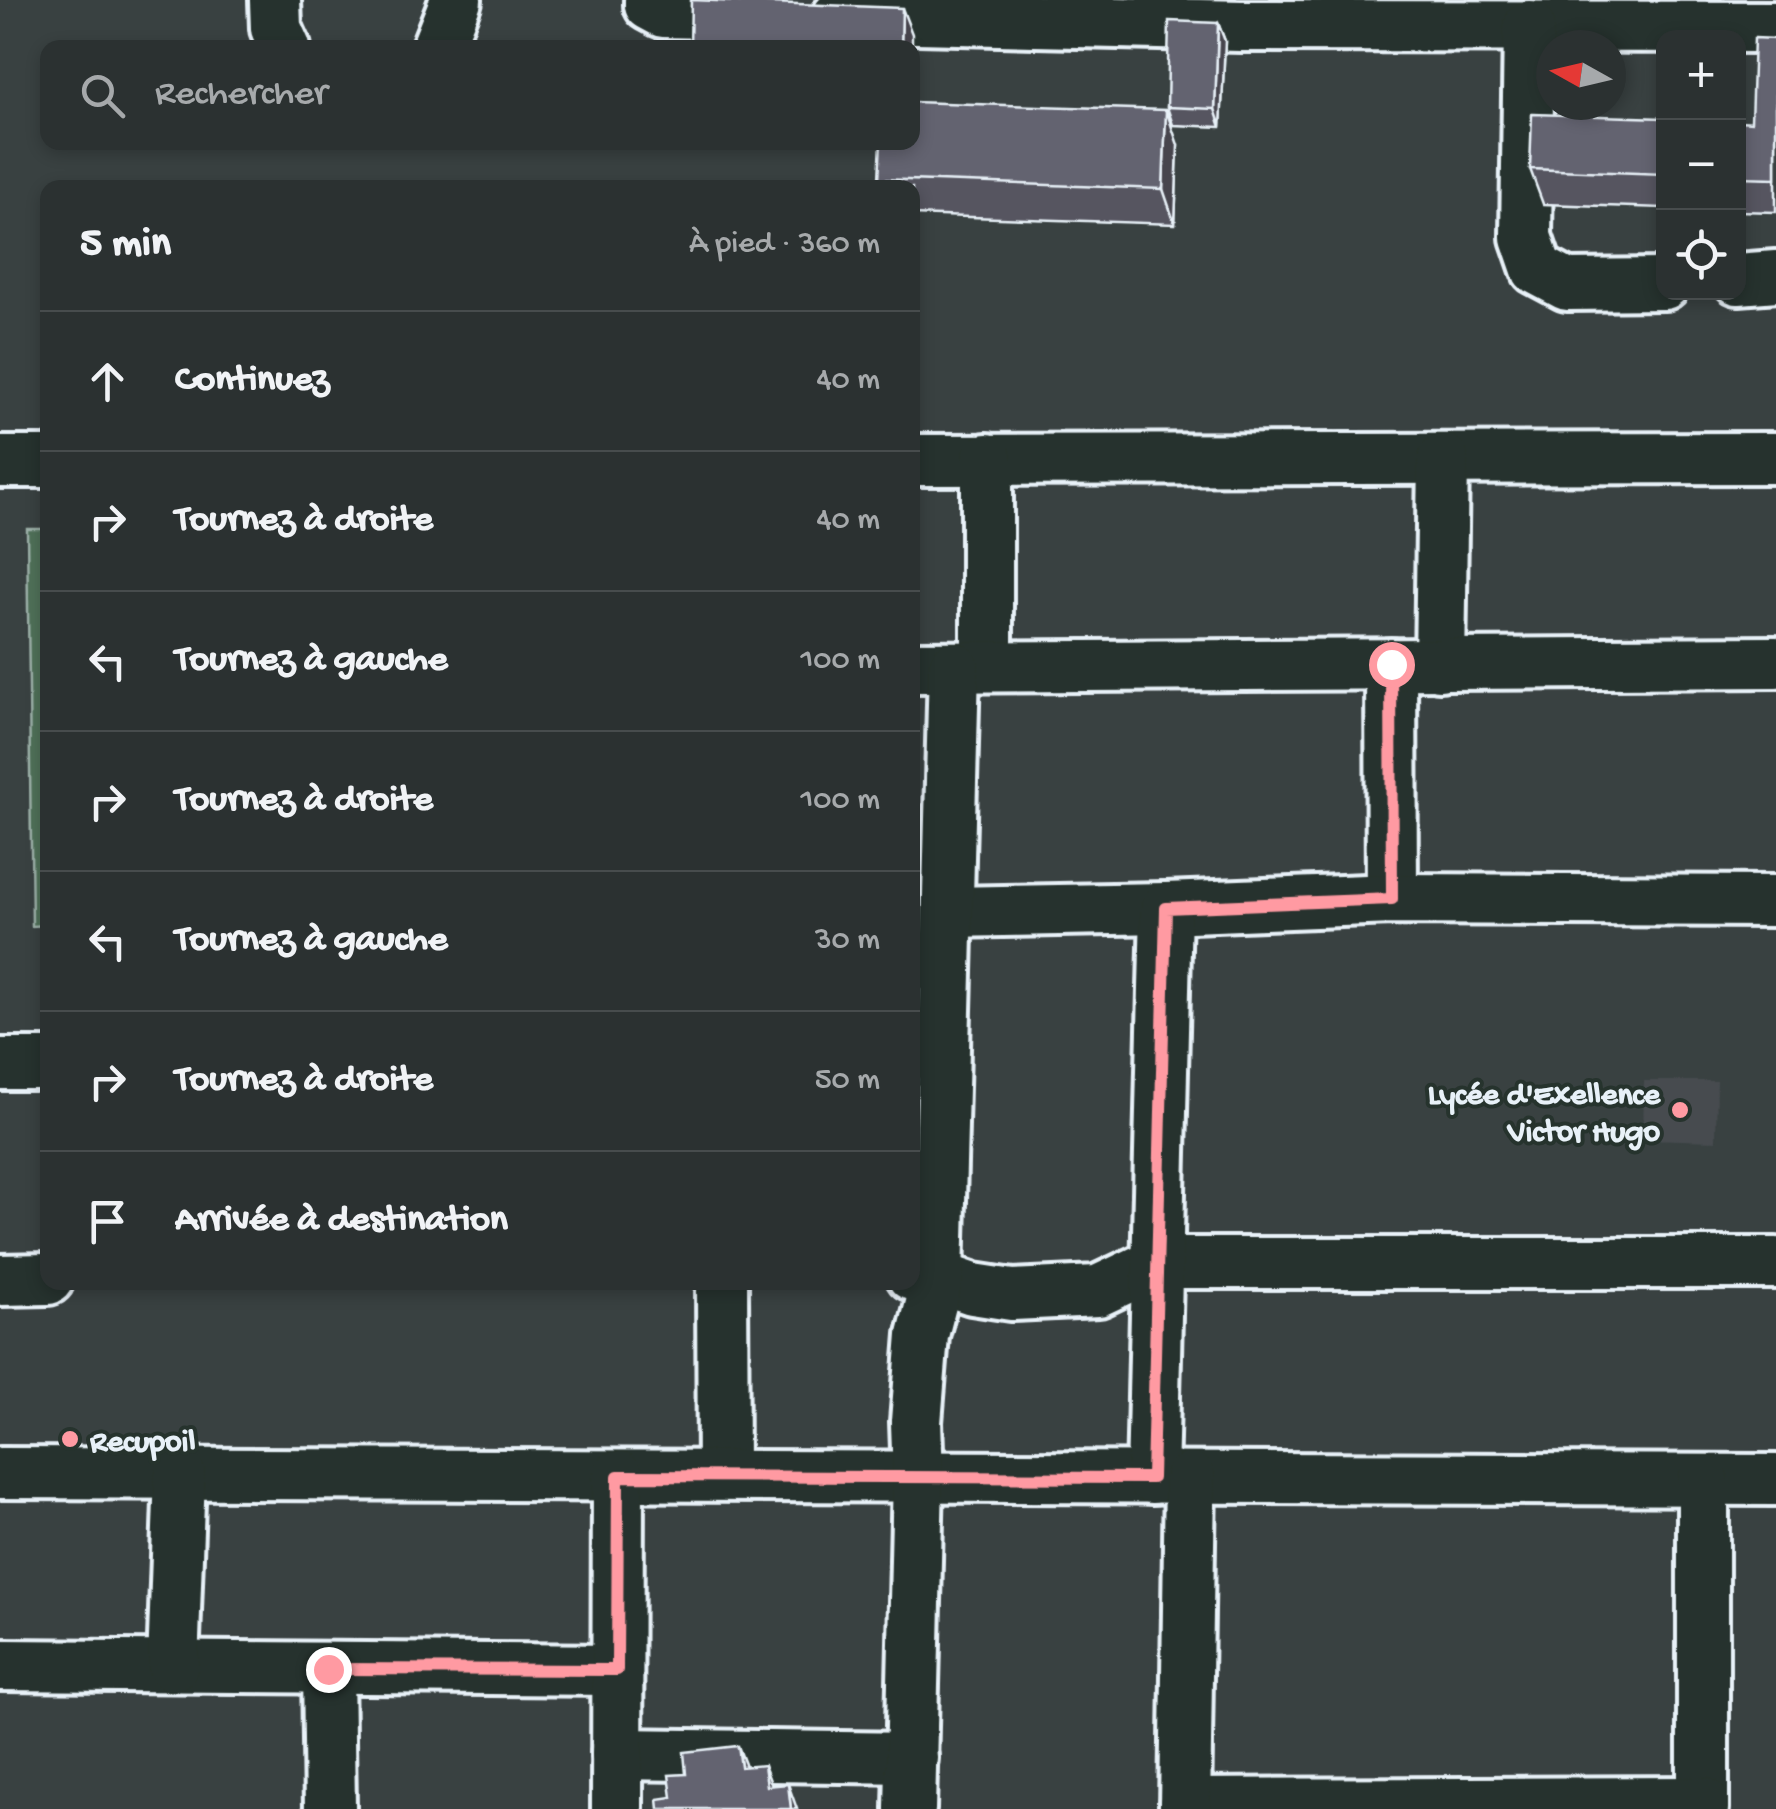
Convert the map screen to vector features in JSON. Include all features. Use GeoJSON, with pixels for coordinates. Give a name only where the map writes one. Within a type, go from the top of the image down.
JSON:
{"type":"FeatureCollection","features":[{"type":"Feature","properties":{"kind":"street"},"geometry":{"type":"LineString","coordinates":[[275,0],[276,28],[281,40]]}},
{"type":"Feature","properties":{"kind":"street"},"geometry":{"type":"LineString","coordinates":[[440,40],[456,0]]}},
{"type":"Feature","properties":{"kind":"street"},"geometry":{"type":"LineString","coordinates":[[650,0],[650,5],[663,12],[1241,13],[1529,26],[1776,26]]}},
{"type":"Feature","properties":{"kind":"street"},"geometry":{"type":"LineString","coordinates":[[1529,26],[1526,237],[1538,268],[1567,286],[1656,284]]}},
{"type":"Feature","properties":{"kind":"street"},"geometry":{"type":"LineString","coordinates":[[1746,278],[1776,276]]}},
{"type":"Feature","properties":{"kind":"street"},"geometry":{"type":"LineString","coordinates":[[920,460],[1776,458]]}},
{"type":"Feature","properties":{"kind":"street"},"geometry":{"type":"LineString","coordinates":[[1440,665],[1443,459]]}},
{"type":"Feature","properties":{"kind":"street"},"geometry":{"type":"LineString","coordinates":[[910,1809],[916,1422],[950,912],[951,667],[988,460]]}},
{"type":"Feature","properties":{"kind":"street"},"geometry":{"type":"LineString","coordinates":[[0,462],[40,462]]}},
{"type":"Feature","properties":{"kind":"street"},"geometry":{"type":"LineString","coordinates":[[951,667],[1776,660]]}},
{"type":"Feature","properties":{"kind":"street"},"geometry":{"type":"LineString","coordinates":[[1391,664],[1392,899]]}},
{"type":"Feature","properties":{"kind":"street"},"geometry":{"type":"LineString","coordinates":[[950,912],[1392,899],[1776,901]]}},
{"type":"Feature","properties":{"kind":"street"},"geometry":{"type":"LineString","coordinates":[[1166,908],[1157,1263],[1185,1806],[1703,1806],[1702,1480]]}},
{"type":"Feature","properties":{"kind":"street"},"geometry":{"type":"LineString","coordinates":[[0,1064],[40,1064]]}},
{"type":"Feature","properties":{"kind":"street"},"geometry":{"type":"LineString","coordinates":[[925,1276],[1012,1296],[1098,1291],[1157,1263],[1776,1263]]}},
{"type":"Feature","properties":{"kind":"street"},"geometry":{"type":"LineString","coordinates":[[0,1280],[40,1279]]}},
{"type":"Feature","properties":{"kind":"street"},"geometry":{"type":"LineString","coordinates":[[722,1290],[723,1475]]}},
{"type":"Feature","properties":{"kind":"street"},"geometry":{"type":"LineString","coordinates":[[0,1473],[1776,1480]]}},
{"type":"Feature","properties":{"kind":"street"},"geometry":{"type":"LineString","coordinates":[[173,1666],[180,1474]]}},
{"type":"Feature","properties":{"kind":"street"},"geometry":{"type":"LineString","coordinates":[[616,1809],[618,1476]]}},
{"type":"Feature","properties":{"kind":"street"},"geometry":{"type":"LineString","coordinates":[[0,1665],[617,1670]]}},
{"type":"Feature","properties":{"kind":"street"},"geometry":{"type":"LineString","coordinates":[[328,1669],[330,1809]]}},
{"type":"Feature","properties":{"kind":"street"},"geometry":{"type":"LineString","coordinates":[[617,1754],[912,1758]]}},
{"type":"Feature","properties":{"kind":"shaded area","name":"Lycée d'Exellence Victor Hugo"},"geometry":{"type":"Polygon","coordinates":[[[1644,1081],[1717,1081],[1716,1141],[1643,1139],[1644,1081]]]}},
{"type":"Feature","properties":{"kind":"green space"},"geometry":{"type":"Polygon","coordinates":[[[27,529],[40,529],[40,925],[32,926],[27,529]]]}},
{"type":"Feature","properties":{"kind":"building"},"geometry":{"type":"Polygon","coordinates":[[[691,0],[902,8],[901,40],[690,40],[691,0]]]}},
{"type":"Feature","properties":{"kind":"building"},"geometry":{"type":"Polygon","coordinates":[[[1169,21],[1218,23],[1215,109],[1167,107],[1169,21]]]}},
{"type":"Feature","properties":{"kind":"building"},"geometry":{"type":"Polygon","coordinates":[[[1754,38],[1776,39],[1776,178],[1746,177],[1746,122],[1751,122],[1754,38]]]}},
{"type":"Feature","properties":{"kind":"building"},"geometry":{"type":"Polygon","coordinates":[[[920,102],[1166,110],[1163,189],[879,179],[881,150],[920,150],[920,102]]]}},
{"type":"Feature","properties":{"kind":"building"},"geometry":{"type":"Polygon","coordinates":[[[1532,114],[1536,114],[1536,120],[1656,118],[1656,174],[1530,169],[1532,114]]]}},
{"type":"Feature","properties":{"kind":"building"},"geometry":{"type":"Polygon","coordinates":[[[738,1746],[741,1767],[764,1765],[767,1786],[788,1784],[791,1809],[659,1809],[658,1799],[672,1797],[669,1775],[686,1774],[684,1752],[738,1746]]]}},
{"type":"Feature","properties":{"kind":"place","name":"Lycée d'Exellence Victor Hugo"},"geometry":{"type":"Point","coordinates":[1680,1110]}},
{"type":"Feature","properties":{"kind":"place","name":"Recupoil"},"geometry":{"type":"Point","coordinates":[70,1439]}},
{"type":"Feature","properties":{"kind":"route"},"geometry":{"type":"LineString","coordinates":[[328,1669],[617,1670],[618,1476],[1152,1478],[1166,908],[1392,899],[1391,664]]}}]}
